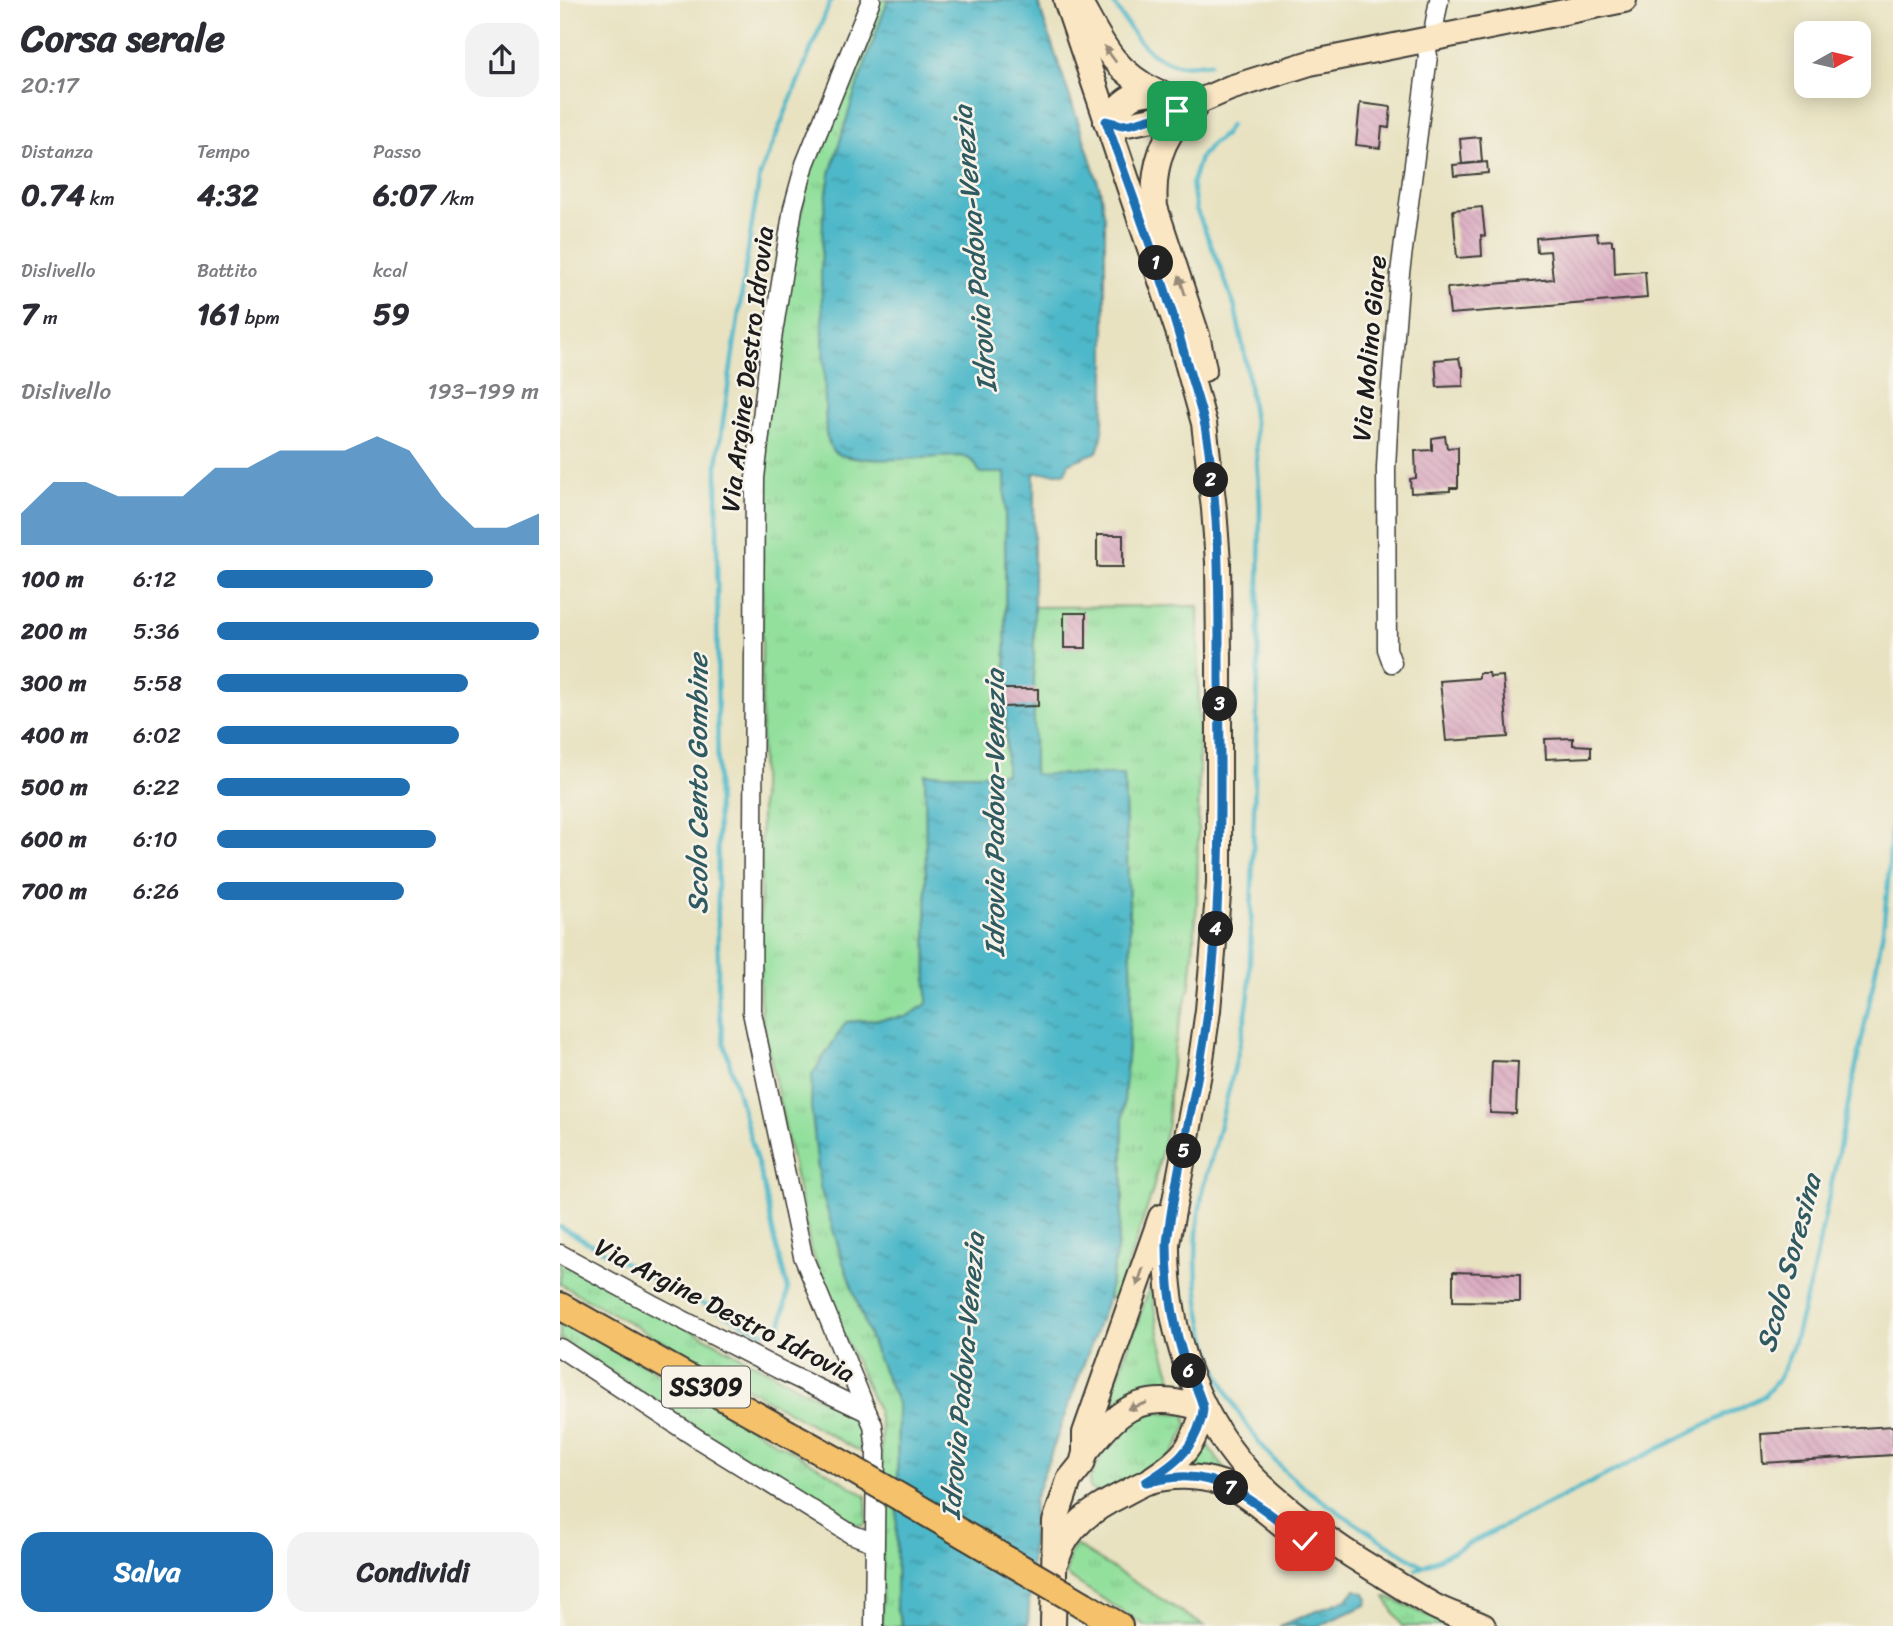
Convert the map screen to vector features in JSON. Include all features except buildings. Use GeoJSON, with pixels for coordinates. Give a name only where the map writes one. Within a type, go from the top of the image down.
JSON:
{"type":"FeatureCollection","features":[{"type":"Feature","properties":{"kind":"main road"},"geometry":{"type":"LineString","coordinates":[[1066,0],[1179,334],[1204,423]]}},
{"type":"Feature","properties":{"kind":"main road"},"geometry":{"type":"LineString","coordinates":[[1078,0],[1109,54],[1121,69],[1158,93]]}},
{"type":"Feature","properties":{"kind":"main road"},"geometry":{"type":"LineString","coordinates":[[1106,121],[1122,125],[1153,119],[1223,90],[1310,62],[1624,0]]}},
{"type":"Feature","properties":{"kind":"main road"},"geometry":{"type":"LineString","coordinates":[[1106,121],[1123,102],[1137,94],[1185,95],[1223,90]]}},
{"type":"Feature","properties":{"kind":"main road"},"geometry":{"type":"LineString","coordinates":[[1223,90],[1191,110],[1168,136],[1156,165],[1154,185],[1155,207],[1197,335],[1205,372],[1204,423],[1218,562],[1219,884],[1208,1010],[1199,1073],[1169,1226],[1167,1271],[1173,1318],[1186,1365],[1204,1408],[1224,1441],[1250,1474],[1298,1518],[1351,1556],[1436,1607],[1483,1626]]}},
{"type":"Feature","properties":{"kind":"main road"},"geometry":{"type":"LineString","coordinates":[[1105,1503],[1091,1500],[1080,1485],[1085,1433],[1185,1143]]}},
{"type":"Feature","properties":{"kind":"main road","name":"SS309"},"geometry":{"type":"LineString","coordinates":[[560,1306],[852,1469],[1119,1626]]}},
{"type":"Feature","properties":{"kind":"main road"},"geometry":{"type":"LineString","coordinates":[[1054,1626],[1054,1530],[1058,1508],[1069,1480],[1084,1458],[1112,1420],[1137,1405],[1167,1401],[1204,1408]]}},
{"type":"Feature","properties":{"kind":"main road"},"geometry":{"type":"LineString","coordinates":[[1055,1565],[1066,1536],[1078,1522],[1105,1503],[1146,1482],[1175,1463],[1189,1447],[1204,1408]]}},
{"type":"Feature","properties":{"kind":"main road"},"geometry":{"type":"LineString","coordinates":[[1146,1482],[1179,1477],[1222,1484],[1243,1494],[1305,1541],[1351,1556]]}},
{"type":"Feature","properties":{"kind":"street","name":"Via Argine Destro Idrovia"},"geometry":{"type":"LineString","coordinates":[[871,0],[805,164],[793,208],[769,358],[755,478],[752,1012],[803,1256],[873,1425],[876,1451],[874,1626]]}},
{"type":"Feature","properties":{"kind":"street","name":"Via Molino Giare"},"geometry":{"type":"LineString","coordinates":[[1392,663],[1387,649],[1386,468],[1400,274],[1428,56],[1439,0]]}},
{"type":"Feature","properties":{"kind":"street","name":"Via Argine Destro Idrovia"},"geometry":{"type":"LineString","coordinates":[[560,1254],[710,1335],[867,1412]]}},
{"type":"Feature","properties":{"kind":"street"},"geometry":{"type":"LineString","coordinates":[[560,1348],[698,1439],[851,1534],[867,1540],[874,1539]]}},
{"type":"Feature","properties":{"kind":"green space"},"geometry":{"type":"Polygon","coordinates":[[[876,0],[888,0],[855,92],[830,174],[823,219],[865,459],[960,456],[972,461],[980,473],[1005,473],[1006,775],[926,775],[927,1004],[906,1017],[846,1022],[821,1187],[843,1262],[875,1352],[898,1404],[896,1607],[902,1626],[882,1626],[881,1427],[877,1408],[835,1317],[810,1246],[763,1024],[760,995],[763,437],[810,161],[876,0]]]}},
{"type":"Feature","properties":{"kind":"green space"},"geometry":{"type":"Polygon","coordinates":[[[1198,606],[1197,905],[1190,986],[1173,1056],[1168,1123],[1152,1193],[1116,1301],[1108,1298],[1123,1195],[1123,1116],[1132,986],[1124,776],[1034,775],[1034,607],[1198,606]]]}},
{"type":"Feature","properties":{"kind":"green space"},"geometry":{"type":"Polygon","coordinates":[[[560,1260],[845,1412],[866,1426],[868,1456],[560,1284],[560,1260]]]}},
{"type":"Feature","properties":{"kind":"green space"},"geometry":{"type":"Polygon","coordinates":[[[1151,1284],[1160,1340],[1178,1393],[1103,1417],[1151,1284]]]}},
{"type":"Feature","properties":{"kind":"green space"},"geometry":{"type":"Polygon","coordinates":[[[560,1316],[866,1496],[867,1522],[863,1526],[847,1523],[560,1339],[560,1316]]]}},
{"type":"Feature","properties":{"kind":"green space"},"geometry":{"type":"Polygon","coordinates":[[[1148,1411],[1185,1414],[1187,1427],[1172,1455],[1101,1495],[1090,1488],[1089,1480],[1112,1433],[1148,1411]]]}},
{"type":"Feature","properties":{"kind":"green space"},"geometry":{"type":"Polygon","coordinates":[[[1203,1439],[1232,1479],[1179,1470],[1203,1439]]]}},
{"type":"Feature","properties":{"kind":"green space"},"geometry":{"type":"Polygon","coordinates":[[[1074,1544],[1204,1626],[1146,1626],[1136,1620],[1066,1575],[1074,1544]]]}},
{"type":"Feature","properties":{"kind":"green space"},"geometry":{"type":"Polygon","coordinates":[[[1385,1597],[1389,1597],[1449,1626],[1402,1626],[1385,1597]]]}},
{"type":"Feature","properties":{"kind":"water","name":"Idrovia Padova-Venezia"},"geometry":{"type":"Polygon","coordinates":[[[888,0],[1037,0],[1100,189],[1105,219],[1105,392],[1102,437],[1097,452],[1069,463],[1065,473],[1034,473],[1034,774],[1124,775],[1132,986],[1123,1116],[1123,1195],[1108,1298],[1034,1500],[1028,1626],[902,1626],[896,1607],[898,1404],[875,1352],[820,1187],[811,1106],[812,1075],[846,1022],[906,1017],[927,1004],[925,774],[1006,774],[1005,473],[980,473],[972,461],[960,456],[872,459],[840,455],[832,450],[826,434],[821,272],[823,219],[830,174],[855,92],[888,0]]]}},
{"type":"Feature","properties":{"kind":"water"},"geometry":{"type":"Polygon","coordinates":[[[1355,1590],[1365,1593],[1368,1599],[1366,1605],[1318,1626],[1279,1626],[1347,1599],[1355,1590]]]}},
{"type":"Feature","properties":{"kind":"waterway","name":"Scolo Cento Gombine"},"geometry":{"type":"LineString","coordinates":[[560,1227],[661,1283],[761,1332],[773,1333],[779,1328],[788,1289],[765,1190],[724,1043],[718,1001],[717,465],[760,175],[831,0]]}},
{"type":"Feature","properties":{"kind":"waterway"},"geometry":{"type":"LineString","coordinates":[[1112,0],[1140,42],[1159,58],[1182,65],[1210,63]]}},
{"type":"Feature","properties":{"kind":"waterway"},"geometry":{"type":"LineString","coordinates":[[1230,125],[1225,134],[1200,158],[1192,183],[1196,209],[1235,308],[1255,428],[1260,503],[1258,670],[1249,994],[1238,1051],[1201,1201],[1197,1239],[1201,1311],[1209,1346],[1221,1379],[1259,1442],[1284,1470],[1306,1489],[1423,1566]]}},
{"type":"Feature","properties":{"kind":"waterway","name":"Scolo Soresina"},"geometry":{"type":"LineString","coordinates":[[1416,1570],[1764,1396],[1777,1381],[1794,1342],[1813,1272],[1871,995],[1883,930],[1893,793]]}},
{"type":"Feature","properties":{"kind":"route"},"geometry":{"type":"LineString","coordinates":[[1177,111],[1131,124],[1106,121],[1179,334],[1204,423],[1218,562],[1220,760],[1216,936],[1199,1073],[1167,1243],[1167,1271],[1173,1318],[1186,1365],[1204,1408],[1189,1447],[1175,1463],[1146,1482],[1179,1477],[1222,1484],[1243,1494],[1305,1541]]}}]}
